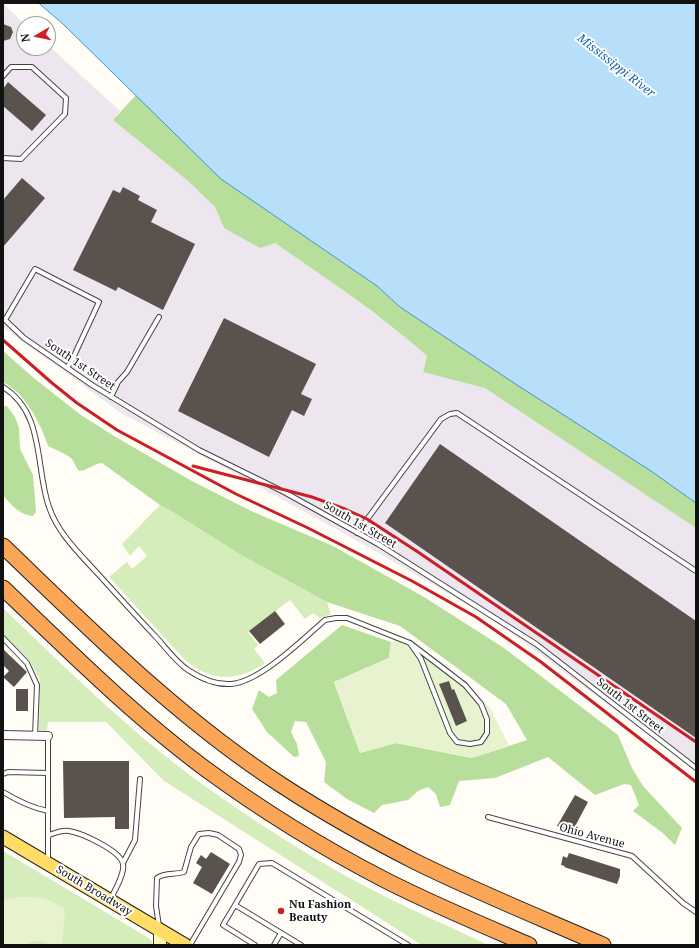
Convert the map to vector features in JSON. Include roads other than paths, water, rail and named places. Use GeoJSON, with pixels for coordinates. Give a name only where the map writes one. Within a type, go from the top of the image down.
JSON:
{"type":"FeatureCollection","features":[{"type":"Feature","properties":{"kind":"highway"},"geometry":{"type":"LineString","coordinates":[[3,546],[120,658],[158,692],[228,748],[282,785],[365,835],[418,862],[604,945]]}},
{"type":"Feature","properties":{"kind":"highway"},"geometry":{"type":"LineString","coordinates":[[3,588],[88,669],[155,729],[250,800],[294,828],[384,879],[431,902],[529,945]]}},
{"type":"Feature","properties":{"kind":"main road","name":"South Broadway"},"geometry":{"type":"LineString","coordinates":[[3,837],[185,945]]}},
{"type":"Feature","properties":{"kind":"street"},"geometry":{"type":"LineString","coordinates":[[3,735],[48,736]]}},
{"type":"Feature","properties":{"kind":"street"},"geometry":{"type":"LineString","coordinates":[[160,930],[160,945]]}},
{"type":"Feature","properties":{"kind":"lane"},"geometry":{"type":"LineString","coordinates":[[3,76],[11,67],[32,67],[66,98],[65,114],[22,158],[3,158]]}},
{"type":"Feature","properties":{"kind":"lane"},"geometry":{"type":"LineString","coordinates":[[4,319],[35,269],[99,302],[67,368]]}},
{"type":"Feature","properties":{"kind":"lane"},"geometry":{"type":"LineString","coordinates":[[111,397],[118,382],[127,372],[159,317]]}},
{"type":"Feature","properties":{"kind":"lane","name":"South 1st Street"},"geometry":{"type":"LineString","coordinates":[[4,319],[24,338],[111,397],[200,450],[284,492],[378,544],[536,644],[696,768]]}},
{"type":"Feature","properties":{"kind":"lane"},"geometry":{"type":"LineString","coordinates":[[3,387],[20,401],[30,418],[37,442],[49,507],[58,526],[72,545],[142,622],[186,669],[200,678],[214,682],[231,684],[245,680],[264,671],[325,620],[347,618],[410,643],[465,685],[481,704],[487,719],[487,733],[480,742],[470,744],[457,742],[450,733],[421,659],[410,643]]}},
{"type":"Feature","properties":{"kind":"lane"},"geometry":{"type":"LineString","coordinates":[[357,533],[441,419],[450,414],[457,413],[696,571]]}},
{"type":"Feature","properties":{"kind":"lane"},"geometry":{"type":"LineString","coordinates":[[3,638],[27,663],[37,685],[35,736]]}},
{"type":"Feature","properties":{"kind":"lane"},"geometry":{"type":"LineString","coordinates":[[48,736],[48,864]]}},
{"type":"Feature","properties":{"kind":"lane"},"geometry":{"type":"LineString","coordinates":[[3,774],[8,772],[48,773]]}},
{"type":"Feature","properties":{"kind":"lane"},"geometry":{"type":"LineString","coordinates":[[110,900],[123,871],[123,863],[135,840],[140,779]]}},
{"type":"Feature","properties":{"kind":"lane"},"geometry":{"type":"LineString","coordinates":[[3,792],[26,804],[48,811]]}},
{"type":"Feature","properties":{"kind":"lane","name":"Ohio Avenue"},"geometry":{"type":"LineString","coordinates":[[488,817],[632,856],[696,912]]}},
{"type":"Feature","properties":{"kind":"lane"},"geometry":{"type":"LineString","coordinates":[[48,835],[61,831],[70,831],[110,849],[118,855],[123,863]]}},
{"type":"Feature","properties":{"kind":"lane"},"geometry":{"type":"LineString","coordinates":[[160,930],[156,906],[157,878],[162,875],[179,874],[184,872],[191,847],[199,834],[208,833],[218,835],[238,849],[241,855],[239,862],[190,945]]}},
{"type":"Feature","properties":{"kind":"lane"},"geometry":{"type":"LineString","coordinates":[[255,945],[223,925],[259,864],[272,863],[408,945]]}},
{"type":"Feature","properties":{"kind":"lane"},"geometry":{"type":"LineString","coordinates":[[235,905],[301,945]]}},
{"type":"Feature","properties":{"kind":"lane"},"geometry":{"type":"LineString","coordinates":[[274,945],[281,933]]}},
{"type":"Feature","properties":{"kind":"water","name":"Mississippi River"},"geometry":{"type":"Polygon","coordinates":[[[39,3],[696,3],[696,503],[651,471],[517,385],[400,307],[377,286],[221,179],[56,18],[56,16],[54,16],[39,3]]]}},
{"type":"Feature","properties":{"kind":"railway"},"geometry":{"type":"LineString","coordinates":[[3,340],[77,403],[117,430],[236,494],[308,528],[412,581],[476,617],[541,662],[696,782]]}},
{"type":"Feature","properties":{"kind":"railway"},"geometry":{"type":"LineString","coordinates":[[193,466],[312,497],[367,519],[418,552],[696,742]]}},
{"type":"Feature","properties":{"kind":"place","name":"Nu Fashion Beauty"},"geometry":{"type":"Point","coordinates":[281,911]}}]}
